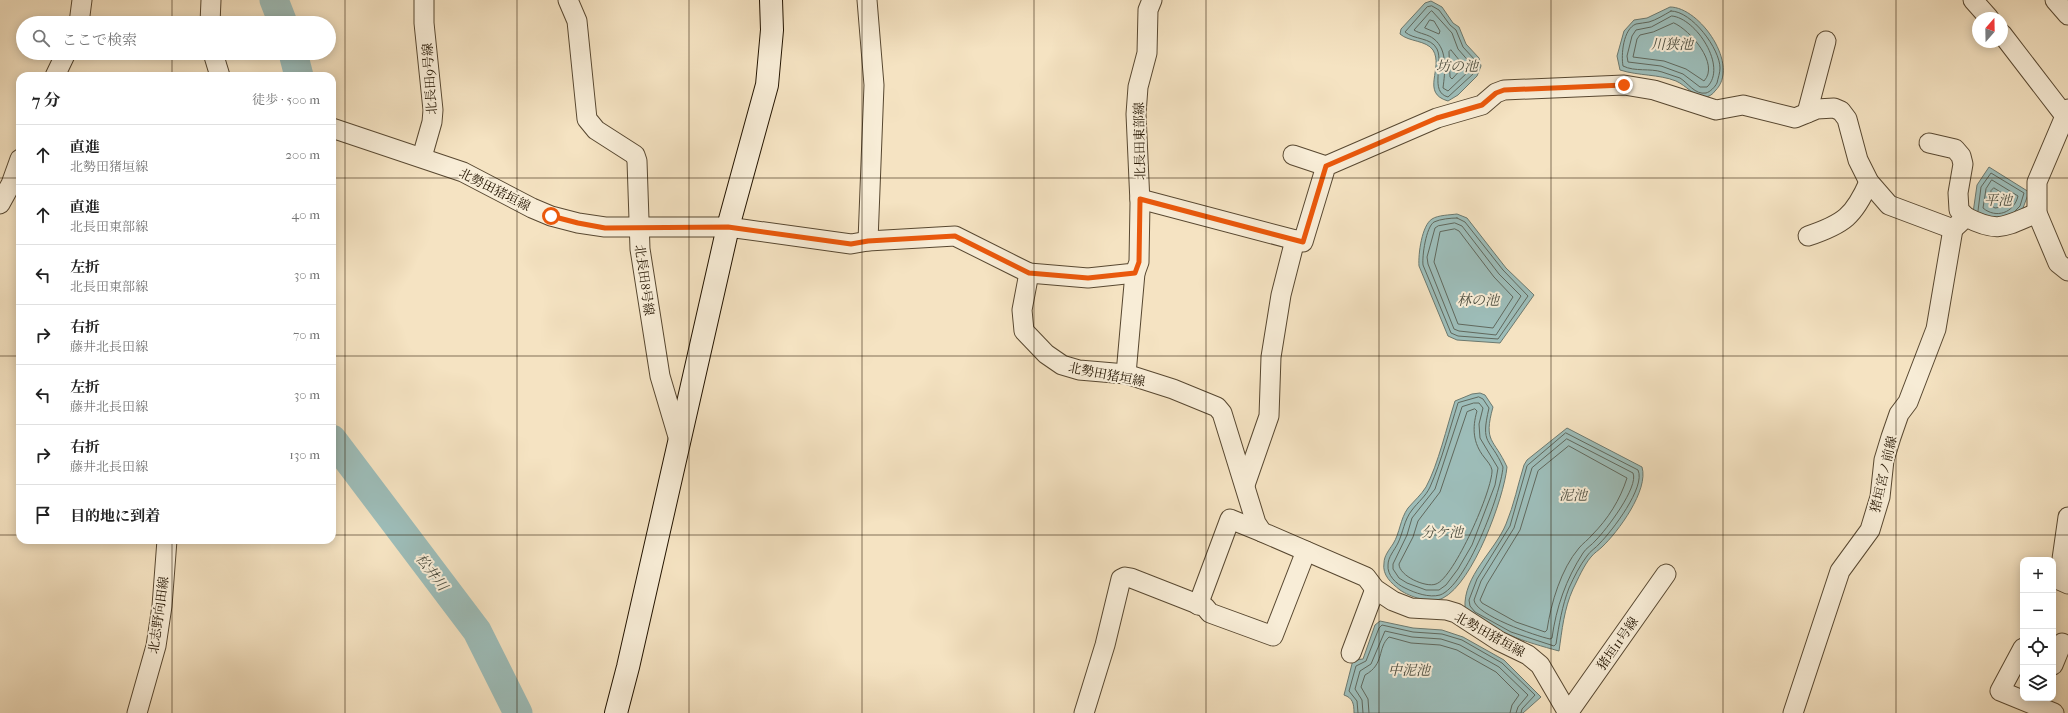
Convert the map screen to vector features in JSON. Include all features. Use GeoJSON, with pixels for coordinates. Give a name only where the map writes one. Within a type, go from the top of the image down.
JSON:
{"type":"FeatureCollection","features":[{"type":"Feature","properties":{"kind":"street"},"geometry":{"type":"LineString","coordinates":[[80,16],[82,0]]}},
{"type":"Feature","properties":{"kind":"street"},"geometry":{"type":"LineString","coordinates":[[210,16],[211,0]]}},
{"type":"Feature","properties":{"kind":"street","name":"北長田9号線"},"geometry":{"type":"LineString","coordinates":[[422,157],[432,122],[433,110],[424,23],[424,0]]}},
{"type":"Feature","properties":{"kind":"street","name":"北長田8号線"},"geometry":{"type":"LineString","coordinates":[[568,0],[577,21],[587,119],[596,130],[635,155],[637,161],[638,228],[640,249],[660,376],[679,440]]}},
{"type":"Feature","properties":{"kind":"street"},"geometry":{"type":"LineString","coordinates":[[616,713],[628,667],[728,227],[767,85],[772,30],[771,0]]}},
{"type":"Feature","properties":{"kind":"street"},"geometry":{"type":"LineString","coordinates":[[867,0],[874,85],[868,241]]}},
{"type":"Feature","properties":{"kind":"street","name":"北長田東部線"},"geometry":{"type":"LineString","coordinates":[[1126,374],[1135,273],[1139,262],[1140,199],[1137,107],[1138,87],[1147,53],[1148,10],[1152,0]]}},
{"type":"Feature","properties":{"kind":"street"},"geometry":{"type":"LineString","coordinates":[[1973,0],[1984,12]]}},
{"type":"Feature","properties":{"kind":"street"},"geometry":{"type":"LineString","coordinates":[[2055,0],[2068,15]]}},
{"type":"Feature","properties":{"kind":"street"},"geometry":{"type":"LineString","coordinates":[[1807,113],[1826,41]]}},
{"type":"Feature","properties":{"kind":"street"},"geometry":{"type":"LineString","coordinates":[[2008,41],[2067,113],[2037,182],[2038,213],[2058,263],[2068,271]]}},
{"type":"Feature","properties":{"kind":"street"},"geometry":{"type":"LineString","coordinates":[[57,72],[63,60]]}},
{"type":"Feature","properties":{"kind":"street"},"geometry":{"type":"LineString","coordinates":[[215,60],[219,72]]}},
{"type":"Feature","properties":{"kind":"street"},"geometry":{"type":"LineString","coordinates":[[1293,154],[1326,166],[1437,118],[1482,105],[1496,93],[1504,90],[1624,85],[1654,90],[1716,110],[1731,105],[1743,105],[1795,118],[1826,108],[1834,108],[1841,111],[1847,118],[1858,160],[1869,182],[1888,205],[1960,223],[1980,224],[1998,228],[2038,213]]}},
{"type":"Feature","properties":{"kind":"street","name":"北勢田猪垣線"},"geometry":{"type":"LineString","coordinates":[[336,129],[463,172],[532,208],[551,216],[605,228],[728,227],[851,244],[868,241],[955,236],[1029,273],[1022,310],[1024,330],[1035,344],[1046,354],[1067,367],[1079,370],[1126,374],[1174,389],[1217,407],[1222,413],[1256,523],[1262,532],[1366,577],[1375,588],[1393,602],[1411,608],[1446,610],[1456,613],[1499,641],[1528,655],[1540,665],[1568,713]]}},
{"type":"Feature","properties":{"kind":"street"},"geometry":{"type":"LineString","coordinates":[[1929,143],[1955,149],[1961,156],[1963,164],[1958,193],[1960,223]]}},
{"type":"Feature","properties":{"kind":"street"},"geometry":{"type":"LineString","coordinates":[[1140,199],[1303,242],[1326,166]]}},
{"type":"Feature","properties":{"kind":"street"},"geometry":{"type":"LineString","coordinates":[[0,204],[11,184],[16,170]]}},
{"type":"Feature","properties":{"kind":"street"},"geometry":{"type":"LineString","coordinates":[[1808,236],[1832,228],[1847,218],[1860,202],[1869,182]]}},
{"type":"Feature","properties":{"kind":"street","name":"猪垣宮ノ前線"},"geometry":{"type":"LineString","coordinates":[[1793,713],[1840,571],[1870,530],[1880,497],[1884,460],[1891,436],[1899,414],[1908,402],[1936,329],[1960,223]]}},
{"type":"Feature","properties":{"kind":"street"},"geometry":{"type":"LineString","coordinates":[[1245,484],[1269,416],[1271,357],[1281,295],[1295,240]]}},
{"type":"Feature","properties":{"kind":"street"},"geometry":{"type":"LineString","coordinates":[[1029,273],[1088,278],[1135,273]]}},
{"type":"Feature","properties":{"kind":"street"},"geometry":{"type":"LineString","coordinates":[[2060,585],[2068,517]]}},
{"type":"Feature","properties":{"kind":"street"},"geometry":{"type":"LineString","coordinates":[[1198,605],[1230,519],[1262,532]]}},
{"type":"Feature","properties":{"kind":"street","name":"北志野向田線"},"geometry":{"type":"LineString","coordinates":[[137,713],[156,646],[162,606],[167,544]]}},
{"type":"Feature","properties":{"kind":"street"},"geometry":{"type":"LineString","coordinates":[[1084,713],[1105,645],[1121,579],[1125,577],[1131,578],[1205,607],[1210,613],[1273,636],[1306,551]]}},
{"type":"Feature","properties":{"kind":"street","name":"猪垣11号線"},"geometry":{"type":"LineString","coordinates":[[1568,713],[1666,574]]}},
{"type":"Feature","properties":{"kind":"street"},"geometry":{"type":"LineString","coordinates":[[1351,653],[1375,588]]}},
{"type":"Feature","properties":{"kind":"street"},"geometry":{"type":"LineString","coordinates":[[2056,658],[2062,643]]}},
{"type":"Feature","properties":{"kind":"street"},"geometry":{"type":"LineString","coordinates":[[2020,654],[2000,691],[2038,702],[2054,713]]}},
{"type":"Feature","properties":{"kind":"water","name":"坊の池"},"geometry":{"type":"Polygon","coordinates":[[[1431,1],[1442,7],[1453,23],[1459,27],[1466,44],[1479,58],[1481,66],[1477,76],[1458,95],[1448,101],[1440,97],[1435,92],[1434,79],[1436,57],[1433,50],[1426,44],[1404,37],[1400,34],[1401,29],[1425,3],[1431,1]]]}},
{"type":"Feature","properties":{"kind":"water","name":"川狭池"},"geometry":{"type":"Polygon","coordinates":[[[1670,7],[1682,10],[1704,27],[1714,40],[1720,53],[1723,67],[1722,80],[1714,92],[1709,96],[1705,97],[1697,95],[1676,81],[1620,70],[1617,56],[1624,31],[1634,20],[1647,18],[1670,7]]]}},
{"type":"Feature","properties":{"kind":"water","name":"平池"},"geometry":{"type":"Polygon","coordinates":[[[1989,167],[2029,192],[2023,208],[2009,221],[1973,213],[1977,185],[1989,167]]]}},
{"type":"Feature","properties":{"kind":"water","name":"林の池"},"geometry":{"type":"Polygon","coordinates":[[[1457,214],[1467,218],[1506,268],[1534,295],[1500,343],[1457,340],[1448,336],[1419,266],[1421,240],[1429,222],[1432,219],[1444,215],[1457,214]]]}},
{"type":"Feature","properties":{"kind":"water","name":"分ケ池"},"geometry":{"type":"Polygon","coordinates":[[[1480,393],[1485,395],[1493,407],[1489,427],[1490,434],[1491,440],[1507,467],[1505,481],[1485,538],[1476,558],[1465,576],[1454,589],[1443,598],[1438,600],[1421,599],[1409,595],[1393,585],[1384,571],[1384,560],[1395,540],[1405,512],[1426,487],[1438,457],[1455,401],[1472,394],[1480,393]]]}},
{"type":"Feature","properties":{"kind":"water","name":"泥池"},"geometry":{"type":"Polygon","coordinates":[[[1567,428],[1642,467],[1643,476],[1637,498],[1624,521],[1609,540],[1588,560],[1581,572],[1565,612],[1559,651],[1522,640],[1497,630],[1486,624],[1465,608],[1466,596],[1474,574],[1495,544],[1509,517],[1524,465],[1527,460],[1567,428]]]}},
{"type":"Feature","properties":{"kind":"water","name":"中泥池"},"geometry":{"type":"Polygon","coordinates":[[[1380,621],[1413,628],[1442,630],[1463,637],[1504,660],[1541,697],[1523,713],[1354,713],[1352,702],[1344,695],[1353,660],[1363,659],[1375,625],[1380,621]]]}},
{"type":"Feature","properties":{"kind":"waterway","name":"松井川"},"geometry":{"type":"LineString","coordinates":[[274,0],[280,16]]}},
{"type":"Feature","properties":{"kind":"waterway","name":"松井川"},"geometry":{"type":"LineString","coordinates":[[295,60],[298,72]]}},
{"type":"Feature","properties":{"kind":"waterway","name":"松井川"},"geometry":{"type":"LineString","coordinates":[[336,444],[477,631],[518,713]]}},
{"type":"Feature","properties":{"kind":"route"},"geometry":{"type":"LineString","coordinates":[[551,216],[605,228],[728,227],[781,233],[851,244],[868,241],[946,235],[955,236],[1029,273],[1088,278],[1135,273],[1139,262],[1140,199],[1303,242],[1326,166],[1437,118],[1482,105],[1496,93],[1504,90],[1624,85]]}}]}
